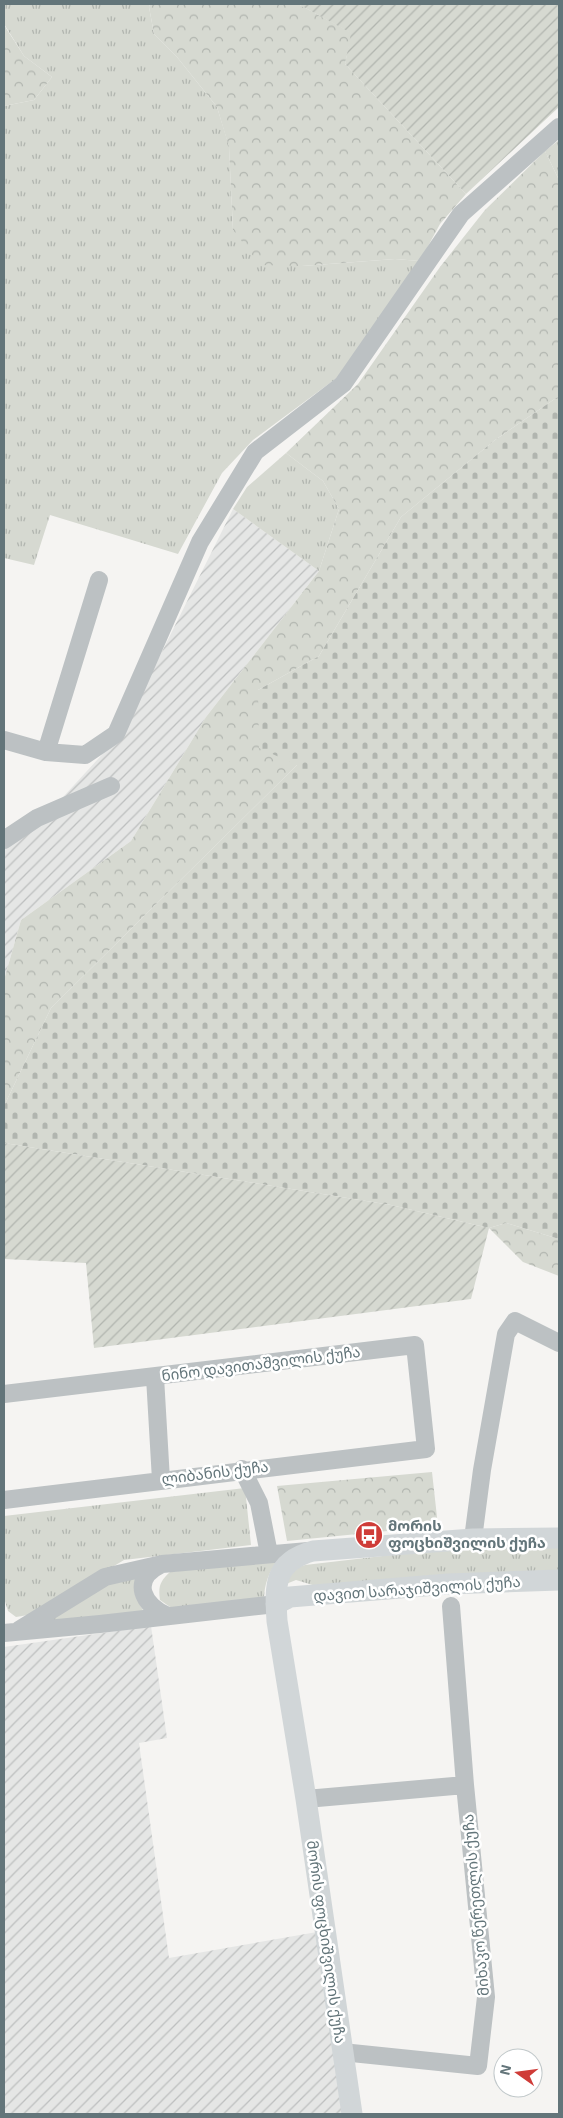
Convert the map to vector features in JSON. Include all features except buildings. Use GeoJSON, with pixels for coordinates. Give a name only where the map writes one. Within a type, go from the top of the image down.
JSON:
{"type":"FeatureCollection","features":[{"type":"Feature","properties":{"kind":"main road"},"geometry":{"type":"LineString","coordinates":[[313,1551],[473,1539],[559,1538]]}},
{"type":"Feature","properties":{"kind":"main road","name":"მორის ფოცხიშვილის ქუჩა"},"geometry":{"type":"LineString","coordinates":[[313,1551],[298,1555],[287,1564],[277,1584],[276,1604],[352,2114]]}},
{"type":"Feature","properties":{"kind":"main road","name":"დავით სარაჯიშვილის ქუჩა"},"geometry":{"type":"LineString","coordinates":[[276,1604],[290,1597],[438,1585],[559,1580]]}},
{"type":"Feature","properties":{"kind":"street"},"geometry":{"type":"LineString","coordinates":[[4,740],[46,752],[85,755],[116,734],[200,542],[255,452],[342,384],[461,214],[559,127]]}},
{"type":"Feature","properties":{"kind":"street"},"geometry":{"type":"LineString","coordinates":[[46,752],[99,580]]}},
{"type":"Feature","properties":{"kind":"street"},"geometry":{"type":"LineString","coordinates":[[4,840],[37,818],[111,786]]}},
{"type":"Feature","properties":{"kind":"street"},"geometry":{"type":"LineString","coordinates":[[473,1539],[482,1470],[506,1334],[515,1321],[559,1343]]}},
{"type":"Feature","properties":{"kind":"street","name":"ნინო დავითაშვილის ქუჩა"},"geometry":{"type":"LineString","coordinates":[[4,1394],[415,1344],[426,1448]]}},
{"type":"Feature","properties":{"kind":"street"},"geometry":{"type":"LineString","coordinates":[[155,1377],[161,1480]]}},
{"type":"Feature","properties":{"kind":"street","name":"ლიბანის ქუჩა"},"geometry":{"type":"LineString","coordinates":[[4,1500],[426,1448]]}},
{"type":"Feature","properties":{"kind":"street"},"geometry":{"type":"LineString","coordinates":[[242,1470],[259,1503],[269,1554]]}},
{"type":"Feature","properties":{"kind":"street"},"geometry":{"type":"LineString","coordinates":[[11,1631],[105,1576],[162,1564],[313,1551]]}},
{"type":"Feature","properties":{"kind":"street"},"geometry":{"type":"LineString","coordinates":[[162,1564],[152,1569],[145,1579],[143,1591],[147,1603],[156,1611],[168,1616]]}},
{"type":"Feature","properties":{"kind":"street"},"geometry":{"type":"LineString","coordinates":[[11,1631],[100,1624],[276,1604]]}},
{"type":"Feature","properties":{"kind":"street","name":"მიხაკო წერეთლის ქუჩა"},"geometry":{"type":"LineString","coordinates":[[342,2052],[478,2066],[486,1996],[465,1785],[451,1606]]}},
{"type":"Feature","properties":{"kind":"street"},"geometry":{"type":"LineString","coordinates":[[306,1800],[465,1785]]}},
{"type":"Feature","properties":{"kind":"shaded area"},"geometry":{"type":"Polygon","coordinates":[[[233,509],[319,571],[206,717],[131,841],[21,920],[4,980],[4,845],[40,822],[121,734],[233,509]]]}},
{"type":"Feature","properties":{"kind":"shaded area"},"geometry":{"type":"Polygon","coordinates":[[[151,1626],[167,1738],[139,1743],[169,1958],[317,1932],[344,2114],[4,2114],[4,1647],[151,1626]]]}},
{"type":"Feature","properties":{"kind":"green space"},"geometry":{"type":"Polygon","coordinates":[[[4,4],[150,4],[154,34],[177,57],[217,107],[229,146],[233,230],[302,266],[395,259],[420,261],[342,374],[253,440],[222,473],[178,554],[50,515],[34,565],[4,558],[4,106],[34,100],[52,77],[24,56],[4,24],[4,4]]]}},
{"type":"Feature","properties":{"kind":"green space"},"geometry":{"type":"Polygon","coordinates":[[[150,4],[298,4],[352,33],[345,64],[466,194],[440,224],[420,261],[395,259],[302,266],[260,265],[233,230],[229,147],[217,107],[177,57],[154,34],[150,4]]]}},
{"type":"Feature","properties":{"kind":"green space"},"geometry":{"type":"Polygon","coordinates":[[[298,4],[559,4],[559,107],[466,194],[345,64],[351,33],[298,4]]]}},
{"type":"Feature","properties":{"kind":"green space"},"geometry":{"type":"Polygon","coordinates":[[[4,25],[24,56],[52,77],[34,100],[4,106],[4,25]]]}},
{"type":"Feature","properties":{"kind":"green space"},"geometry":{"type":"Polygon","coordinates":[[[559,140],[559,180],[545,151],[559,140]]]}},
{"type":"Feature","properties":{"kind":"green space"},"geometry":{"type":"Polygon","coordinates":[[[545,151],[559,180],[559,396],[495,440],[401,517],[319,656],[258,690],[298,764],[51,1008],[4,1106],[4,980],[21,920],[131,841],[206,717],[319,571],[339,509],[323,481],[286,453],[358,384],[440,267],[485,210],[545,151]]]}},
{"type":"Feature","properties":{"kind":"green space"},"geometry":{"type":"Polygon","coordinates":[[[559,396],[559,1239],[506,1223],[489,1228],[391,1205],[4,1143],[4,1106],[51,1008],[297,765],[259,748],[258,690],[319,656],[401,517],[495,440],[559,396]]]}},
{"type":"Feature","properties":{"kind":"green space"},"geometry":{"type":"Polygon","coordinates":[[[286,453],[323,481],[339,509],[319,571],[233,509],[247,487],[286,453]]]}},
{"type":"Feature","properties":{"kind":"green space"},"geometry":{"type":"Polygon","coordinates":[[[4,1143],[391,1205],[489,1228],[471,1299],[94,1348],[86,1263],[4,1259],[4,1143]]]}},
{"type":"Feature","properties":{"kind":"green space"},"geometry":{"type":"Polygon","coordinates":[[[506,1223],[559,1239],[559,1276],[523,1262],[489,1228],[506,1223]]]}},
{"type":"Feature","properties":{"kind":"green space"},"geometry":{"type":"Polygon","coordinates":[[[432,1472],[438,1526],[287,1541],[277,1486],[432,1472]]]}},
{"type":"Feature","properties":{"kind":"green space"},"geometry":{"type":"Polygon","coordinates":[[[245,1488],[251,1545],[124,1560],[34,1614],[16,1617],[8,1611],[4,1598],[4,1516],[245,1488]]]}},
{"type":"Feature","properties":{"kind":"green space"},"geometry":{"type":"Polygon","coordinates":[[[559,1547],[559,1572],[316,1586],[296,1580],[281,1586],[294,1569],[305,1565],[434,1550],[559,1547]]]}},
{"type":"Feature","properties":{"kind":"green space"},"geometry":{"type":"Polygon","coordinates":[[[279,1559],[272,1568],[268,1578],[264,1600],[173,1609],[160,1600],[160,1584],[170,1572],[279,1559]]]}},
{"type":"Feature","properties":{"kind":"green space"},"geometry":{"type":"Polygon","coordinates":[[[143,1575],[136,1598],[144,1612],[35,1626],[108,1584],[143,1575]]]}},
{"type":"Feature","properties":{"kind":"place","name":"მორის ფოცხიშვილის ქუჩა"},"geometry":{"type":"Point","coordinates":[369,1535]}}]}
